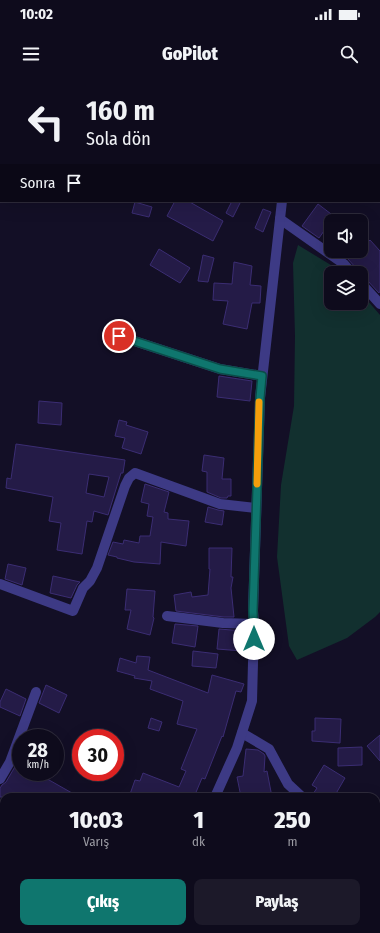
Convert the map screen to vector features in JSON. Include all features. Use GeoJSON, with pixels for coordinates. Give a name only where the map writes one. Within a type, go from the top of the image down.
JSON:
{"type":"FeatureCollection","features":[{"type":"Feature","properties":{"kind":"street"},"geometry":{"type":"LineString","coordinates":[[217,793],[237,748],[252,700],[253,611],[260,398],[282,202]]}},
{"type":"Feature","properties":{"kind":"street"},"geometry":{"type":"LineString","coordinates":[[280,219],[346,266]]}},
{"type":"Feature","properties":{"kind":"street"},"geometry":{"type":"LineString","coordinates":[[368,291],[380,304]]}},
{"type":"Feature","properties":{"kind":"street"},"geometry":{"type":"LineString","coordinates":[[119,336],[220,369],[262,376]]}},
{"type":"Feature","properties":{"kind":"street"},"geometry":{"type":"LineString","coordinates":[[0,584],[73,611],[83,588],[90,581],[97,568],[128,478],[135,473],[220,504],[256,508]]}},
{"type":"Feature","properties":{"kind":"street"},"geometry":{"type":"LineString","coordinates":[[168,616],[223,623],[254,624]]}},
{"type":"Feature","properties":{"kind":"street"},"geometry":{"type":"LineString","coordinates":[[0,779],[10,762],[36,692]]}},
{"type":"Feature","properties":{"kind":"street"},"geometry":{"type":"LineString","coordinates":[[242,733],[269,749],[288,784],[298,793]]}},
{"type":"Feature","properties":{"kind":"green space"},"geometry":{"type":"Polygon","coordinates":[[[298,245],[332,266],[324,266],[324,310],[368,310],[368,301],[380,315],[380,612],[347,638],[297,660],[289,646],[277,557],[281,485],[294,406],[295,336],[293,263],[298,245]]]}},
{"type":"Feature","properties":{"kind":"building"},"geometry":{"type":"Polygon","coordinates":[[[135,202],[152,207],[149,217],[132,213],[135,202]]]}},
{"type":"Feature","properties":{"kind":"building"},"geometry":{"type":"Polygon","coordinates":[[[174,202],[190,202],[223,221],[213,241],[167,216],[174,202]]]}},
{"type":"Feature","properties":{"kind":"building"},"geometry":{"type":"Polygon","coordinates":[[[232,202],[240,202],[233,217],[226,213],[232,202]]]}},
{"type":"Feature","properties":{"kind":"building"},"geometry":{"type":"Polygon","coordinates":[[[318,204],[331,214],[324,214],[324,231],[319,238],[302,226],[318,204]]]}},
{"type":"Feature","properties":{"kind":"building"},"geometry":{"type":"Polygon","coordinates":[[[263,209],[271,212],[263,232],[255,228],[263,209]]]}},
{"type":"Feature","properties":{"kind":"building"},"geometry":{"type":"Polygon","coordinates":[[[370,240],[380,251],[379,293],[368,281],[368,266],[354,266],[347,258],[368,258],[368,242],[370,240]]]}},
{"type":"Feature","properties":{"kind":"building"},"geometry":{"type":"Polygon","coordinates":[[[159,249],[190,268],[180,283],[150,265],[159,249]]]}},
{"type":"Feature","properties":{"kind":"building"},"geometry":{"type":"Polygon","coordinates":[[[203,255],[214,258],[208,282],[198,281],[203,255]]]}},
{"type":"Feature","properties":{"kind":"building"},"geometry":{"type":"Polygon","coordinates":[[[234,262],[252,266],[250,285],[261,286],[260,303],[252,303],[247,329],[223,324],[228,301],[213,300],[214,283],[232,284],[234,262]]]}},
{"type":"Feature","properties":{"kind":"building"},"geometry":{"type":"Polygon","coordinates":[[[219,376],[252,381],[250,401],[217,397],[219,376]]]}},
{"type":"Feature","properties":{"kind":"building"},"geometry":{"type":"Polygon","coordinates":[[[39,401],[62,403],[61,425],[38,423],[39,401]]]}},
{"type":"Feature","properties":{"kind":"building"},"geometry":{"type":"Polygon","coordinates":[[[119,420],[127,422],[126,425],[148,432],[141,454],[122,448],[125,438],[115,436],[119,420]]]}},
{"type":"Feature","properties":{"kind":"building"},"geometry":{"type":"Polygon","coordinates":[[[16,444],[125,460],[123,473],[121,473],[108,515],[94,511],[92,522],[87,521],[82,554],[57,550],[61,523],[49,521],[53,497],[6,488],[7,478],[11,479],[16,444]],[[89,474],[86,493],[104,497],[109,477],[89,474]]]}},
{"type":"Feature","properties":{"kind":"building"},"geometry":{"type":"Polygon","coordinates":[[[204,455],[224,458],[222,479],[231,479],[231,496],[221,498],[207,492],[207,472],[202,471],[204,455]]]}},
{"type":"Feature","properties":{"kind":"building"},"geometry":{"type":"Polygon","coordinates":[[[145,484],[169,492],[164,512],[168,513],[168,519],[189,521],[186,546],[161,542],[160,564],[134,562],[108,555],[113,542],[123,544],[124,540],[139,543],[140,536],[150,536],[153,517],[147,516],[149,504],[141,502],[145,484]]]}},
{"type":"Feature","properties":{"kind":"building"},"geometry":{"type":"Polygon","coordinates":[[[208,507],[224,511],[222,525],[205,522],[208,507]]]}},
{"type":"Feature","properties":{"kind":"building"},"geometry":{"type":"Polygon","coordinates":[[[209,548],[232,548],[231,577],[233,577],[231,588],[234,617],[176,611],[174,595],[191,592],[192,597],[208,595],[210,569],[209,548]]]}},
{"type":"Feature","properties":{"kind":"building"},"geometry":{"type":"Polygon","coordinates":[[[8,564],[26,568],[22,585],[5,579],[8,564]]]}},
{"type":"Feature","properties":{"kind":"building"},"geometry":{"type":"Polygon","coordinates":[[[53,576],[80,582],[71,598],[50,593],[53,576]]]}},
{"type":"Feature","properties":{"kind":"building"},"geometry":{"type":"Polygon","coordinates":[[[127,589],[155,591],[154,618],[150,635],[127,629],[131,610],[125,610],[127,589]]]}},
{"type":"Feature","properties":{"kind":"building"},"geometry":{"type":"Polygon","coordinates":[[[175,624],[198,626],[195,647],[172,643],[175,624]]]}},
{"type":"Feature","properties":{"kind":"building"},"geometry":{"type":"Polygon","coordinates":[[[219,629],[244,631],[242,651],[217,649],[219,629]]]}},
{"type":"Feature","properties":{"kind":"building"},"geometry":{"type":"Polygon","coordinates":[[[193,651],[218,654],[216,668],[192,666],[193,651]]]}},
{"type":"Feature","properties":{"kind":"building"},"geometry":{"type":"Polygon","coordinates":[[[137,656],[150,657],[148,670],[208,693],[212,675],[244,684],[241,692],[236,691],[223,737],[222,736],[205,779],[202,778],[196,793],[130,793],[135,780],[140,781],[143,773],[179,787],[186,771],[181,769],[197,729],[177,724],[183,701],[150,689],[152,681],[134,678],[135,676],[117,671],[120,658],[136,663],[137,656]]]}},
{"type":"Feature","properties":{"kind":"building"},"geometry":{"type":"Polygon","coordinates":[[[46,685],[67,695],[59,713],[39,703],[46,685]]]}},
{"type":"Feature","properties":{"kind":"building"},"geometry":{"type":"Polygon","coordinates":[[[6,689],[26,699],[20,716],[0,707],[0,702],[6,689]]]}},
{"type":"Feature","properties":{"kind":"building"},"geometry":{"type":"Polygon","coordinates":[[[151,718],[162,722],[159,731],[148,728],[151,718]]]}},
{"type":"Feature","properties":{"kind":"building"},"geometry":{"type":"Polygon","coordinates":[[[315,718],[341,719],[340,743],[312,741],[312,731],[315,731],[315,718]]]}},
{"type":"Feature","properties":{"kind":"building"},"geometry":{"type":"Polygon","coordinates":[[[380,735],[380,761],[367,746],[380,735]]]}},
{"type":"Feature","properties":{"kind":"building"},"geometry":{"type":"Polygon","coordinates":[[[362,747],[362,765],[338,766],[338,748],[362,747]]]}},
{"type":"Feature","properties":{"kind":"building"},"geometry":{"type":"Polygon","coordinates":[[[246,749],[258,750],[265,756],[264,772],[267,771],[271,793],[240,793],[237,777],[243,776],[246,749]]]}},
{"type":"Feature","properties":{"kind":"building"},"geometry":{"type":"Polygon","coordinates":[[[324,765],[345,778],[336,793],[314,793],[317,788],[312,785],[324,765]]]}},
{"type":"Feature","properties":{"kind":"building"},"geometry":{"type":"Polygon","coordinates":[[[12,772],[12,781],[51,781],[72,793],[0,793],[0,788],[6,782],[12,772]]]}},
{"type":"Feature","properties":{"kind":"slow traffic"},"geometry":{"type":"LineString","coordinates":[[257,484],[259,402]]}},
{"type":"Feature","properties":{"kind":"route"},"geometry":{"type":"LineString","coordinates":[[119,336],[191,361],[220,369],[262,376],[253,611],[254,639]]}}]}
